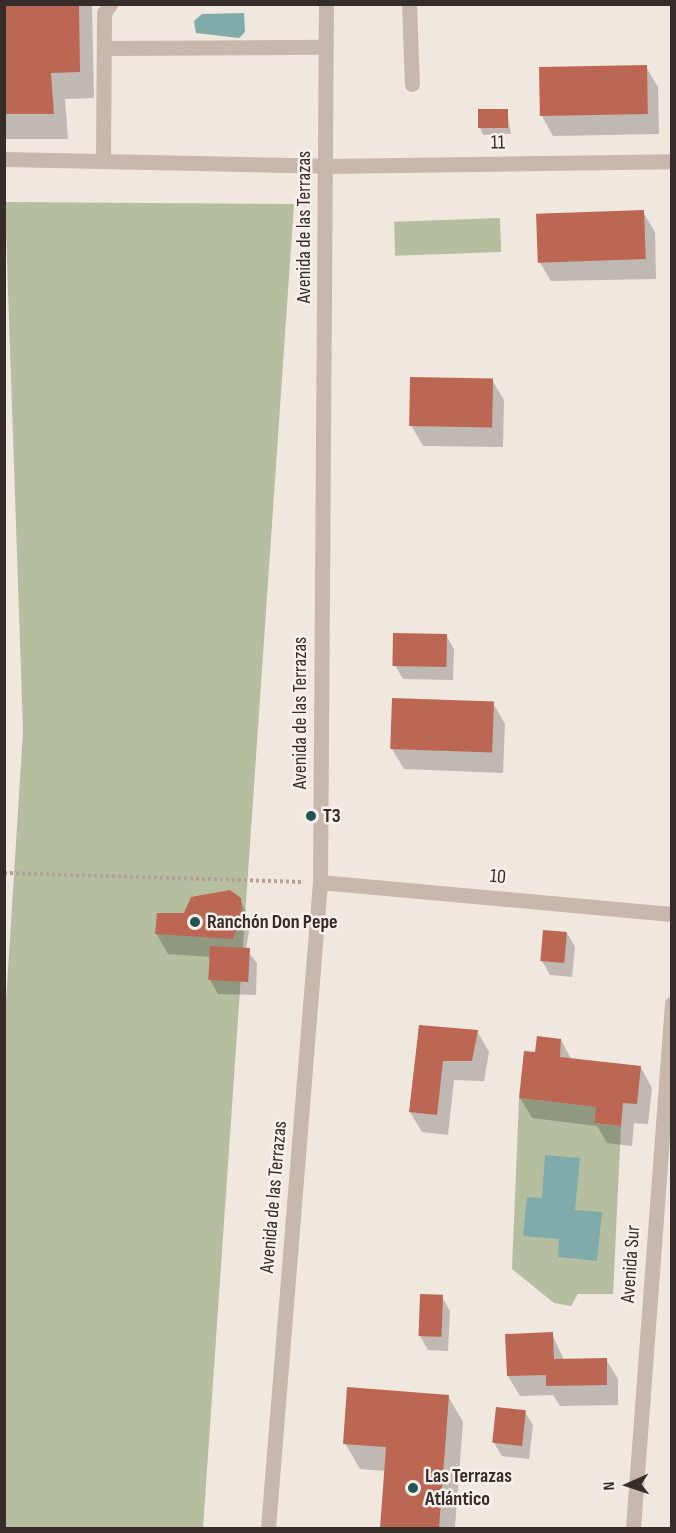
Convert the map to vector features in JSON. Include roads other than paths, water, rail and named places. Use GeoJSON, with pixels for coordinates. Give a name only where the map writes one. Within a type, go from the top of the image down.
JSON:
{"type":"FeatureCollection","features":[{"type":"Feature","properties":{"kind":"street"},"geometry":{"type":"LineString","coordinates":[[103,162],[104,13],[110,4]]}},
{"type":"Feature","properties":{"kind":"street","name":"Avenida de las Terrazas"},"geometry":{"type":"LineString","coordinates":[[268,1528],[320,882],[326,4]]}},
{"type":"Feature","properties":{"kind":"street"},"geometry":{"type":"LineString","coordinates":[[409,4],[412,84]]}},
{"type":"Feature","properties":{"kind":"street"},"geometry":{"type":"LineString","coordinates":[[104,48],[326,47]]}},
{"type":"Feature","properties":{"kind":"street","name":"11"},"geometry":{"type":"LineString","coordinates":[[4,159],[325,166],[672,161]]}},
{"type":"Feature","properties":{"kind":"street","name":"10"},"geometry":{"type":"LineString","coordinates":[[320,882],[672,914]]}},
{"type":"Feature","properties":{"kind":"street","name":"Avenida Sur"},"geometry":{"type":"LineString","coordinates":[[633,1528],[672,1003]]}},
{"type":"Feature","properties":{"kind":"water"},"geometry":{"type":"Polygon","coordinates":[[[244,13],[245,32],[239,38],[196,33],[194,21],[202,14],[244,13]]]}},
{"type":"Feature","properties":{"kind":"water"},"geometry":{"type":"Polygon","coordinates":[[[545,1155],[580,1158],[575,1210],[602,1212],[597,1261],[558,1257],[559,1239],[523,1236],[527,1197],[542,1198],[545,1155]]]}},
{"type":"Feature","properties":{"kind":"place","name":"T3"},"geometry":{"type":"Point","coordinates":[311,816]}},
{"type":"Feature","properties":{"kind":"place","name":"Ranchón Don Pepe"},"geometry":{"type":"Point","coordinates":[195,922]}},
{"type":"Feature","properties":{"kind":"place","name":"Las Terrazas Atlántico"},"geometry":{"type":"Point","coordinates":[413,1488]}}]}
